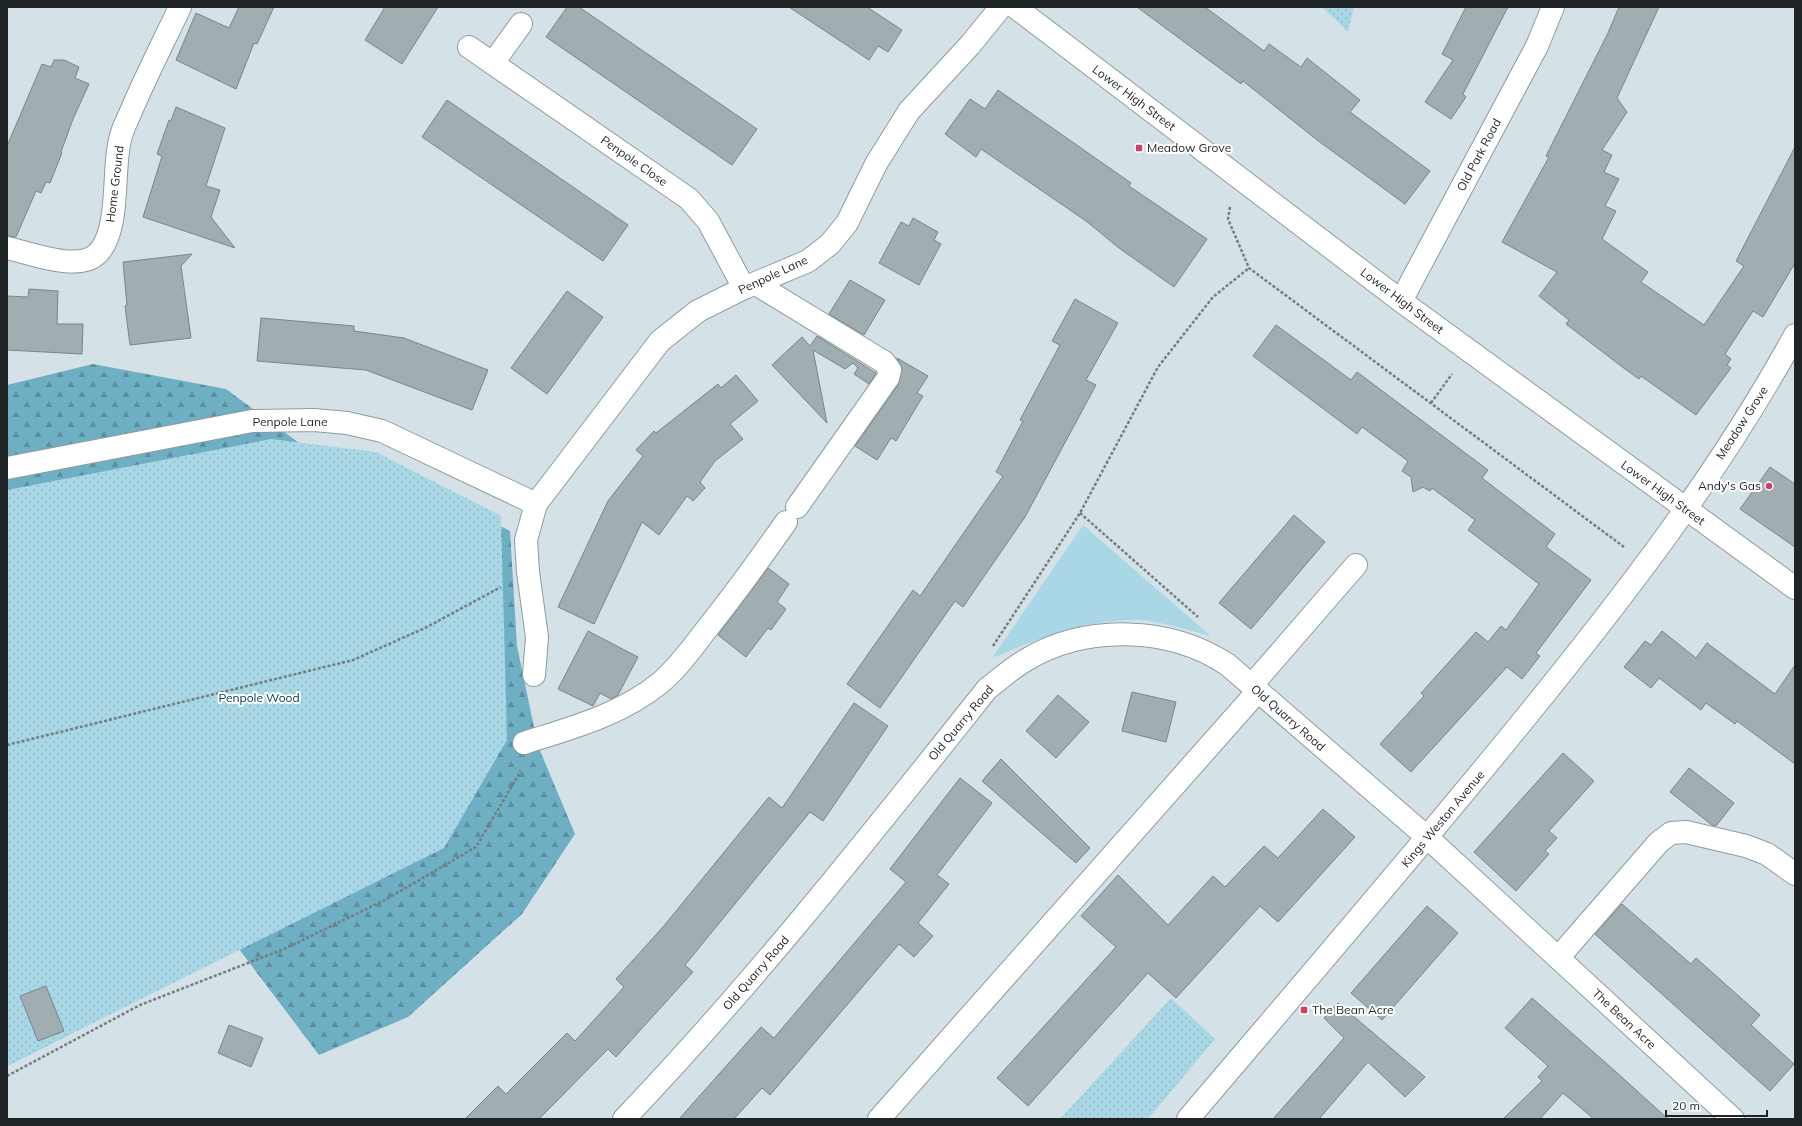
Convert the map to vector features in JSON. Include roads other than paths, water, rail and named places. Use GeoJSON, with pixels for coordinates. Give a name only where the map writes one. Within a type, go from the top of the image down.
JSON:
{"type":"FeatureCollection","features":[{"type":"Feature","properties":{"kind":"street","name":"Home Ground"},"geometry":{"type":"LineString","coordinates":[[7,248],[68,262],[83,262],[97,254],[107,239],[114,208],[120,139],[137,97],[180,7]]}},
{"type":"Feature","properties":{"kind":"street","name":"Penpole Lane"},"geometry":{"type":"LineString","coordinates":[[534,675],[537,637],[528,572],[526,540],[536,504],[660,340],[698,311],[750,286],[808,261],[830,244],[847,223],[876,164],[909,111],[970,45],[1001,7]]}},
{"type":"Feature","properties":{"kind":"street","name":"Lower High Street"},"geometry":{"type":"LineString","coordinates":[[1015,7],[1401,301],[1795,588]]}},
{"type":"Feature","properties":{"kind":"street","name":"Old Park Road"},"geometry":{"type":"LineString","coordinates":[[1401,301],[1537,46],[1553,7]]}},
{"type":"Feature","properties":{"kind":"street"},"geometry":{"type":"LineString","coordinates":[[493,63],[521,24]]}},
{"type":"Feature","properties":{"kind":"street","name":"Penpole Close"},"geometry":{"type":"LineString","coordinates":[[469,47],[689,199],[708,221],[750,286]]}},
{"type":"Feature","properties":{"kind":"street"},"geometry":{"type":"LineString","coordinates":[[524,743],[575,727],[617,710],[660,683],[690,650],[739,588],[888,378],[890,370],[884,362],[750,286]]}},
{"type":"Feature","properties":{"kind":"street","name":"Meadow Grove"},"geometry":{"type":"LineString","coordinates":[[1686,509],[1762,395],[1795,335]]}},
{"type":"Feature","properties":{"kind":"street","name":"Penpole Lane"},"geometry":{"type":"LineString","coordinates":[[7,468],[252,421],[314,420],[348,423],[382,431],[536,504]]}},
{"type":"Feature","properties":{"kind":"street","name":"Kings Weston Avenue"},"geometry":{"type":"LineString","coordinates":[[1188,1119],[1428,838],[1628,590],[1686,509]]}},
{"type":"Feature","properties":{"kind":"street"},"geometry":{"type":"LineString","coordinates":[[879,1119],[1255,688],[1356,565]]}},
{"type":"Feature","properties":{"kind":"street","name":"Old Quarry Road"},"geometry":{"type":"LineString","coordinates":[[624,1119],[708,1028],[798,924],[988,689],[1026,660],[1044,650],[1066,642],[1096,636],[1119,634],[1141,635],[1190,646],[1214,655],[1255,688],[1428,838]]}},
{"type":"Feature","properties":{"kind":"street"},"geometry":{"type":"LineString","coordinates":[[1558,958],[1659,842],[1671,834],[1686,832],[1746,846],[1767,854],[1795,874]]}},
{"type":"Feature","properties":{"kind":"street","name":"The Bean Acre"},"geometry":{"type":"LineString","coordinates":[[1428,838],[1733,1119]]}},
{"type":"Feature","properties":{"kind":"place","name":"Meadow Grove"},"geometry":{"type":"Point","coordinates":[1139,148]}},
{"type":"Feature","properties":{"kind":"place","name":"Andy's Gas"},"geometry":{"type":"Point","coordinates":[1769,486]}},
{"type":"Feature","properties":{"kind":"place","name":"The Bean Acre"},"geometry":{"type":"Point","coordinates":[1304,1010]}},
{"type":"Feature","properties":{"kind":"park label","name":"Penpole Wood"},"geometry":{"type":"Point","coordinates":[259,698]}}]}
